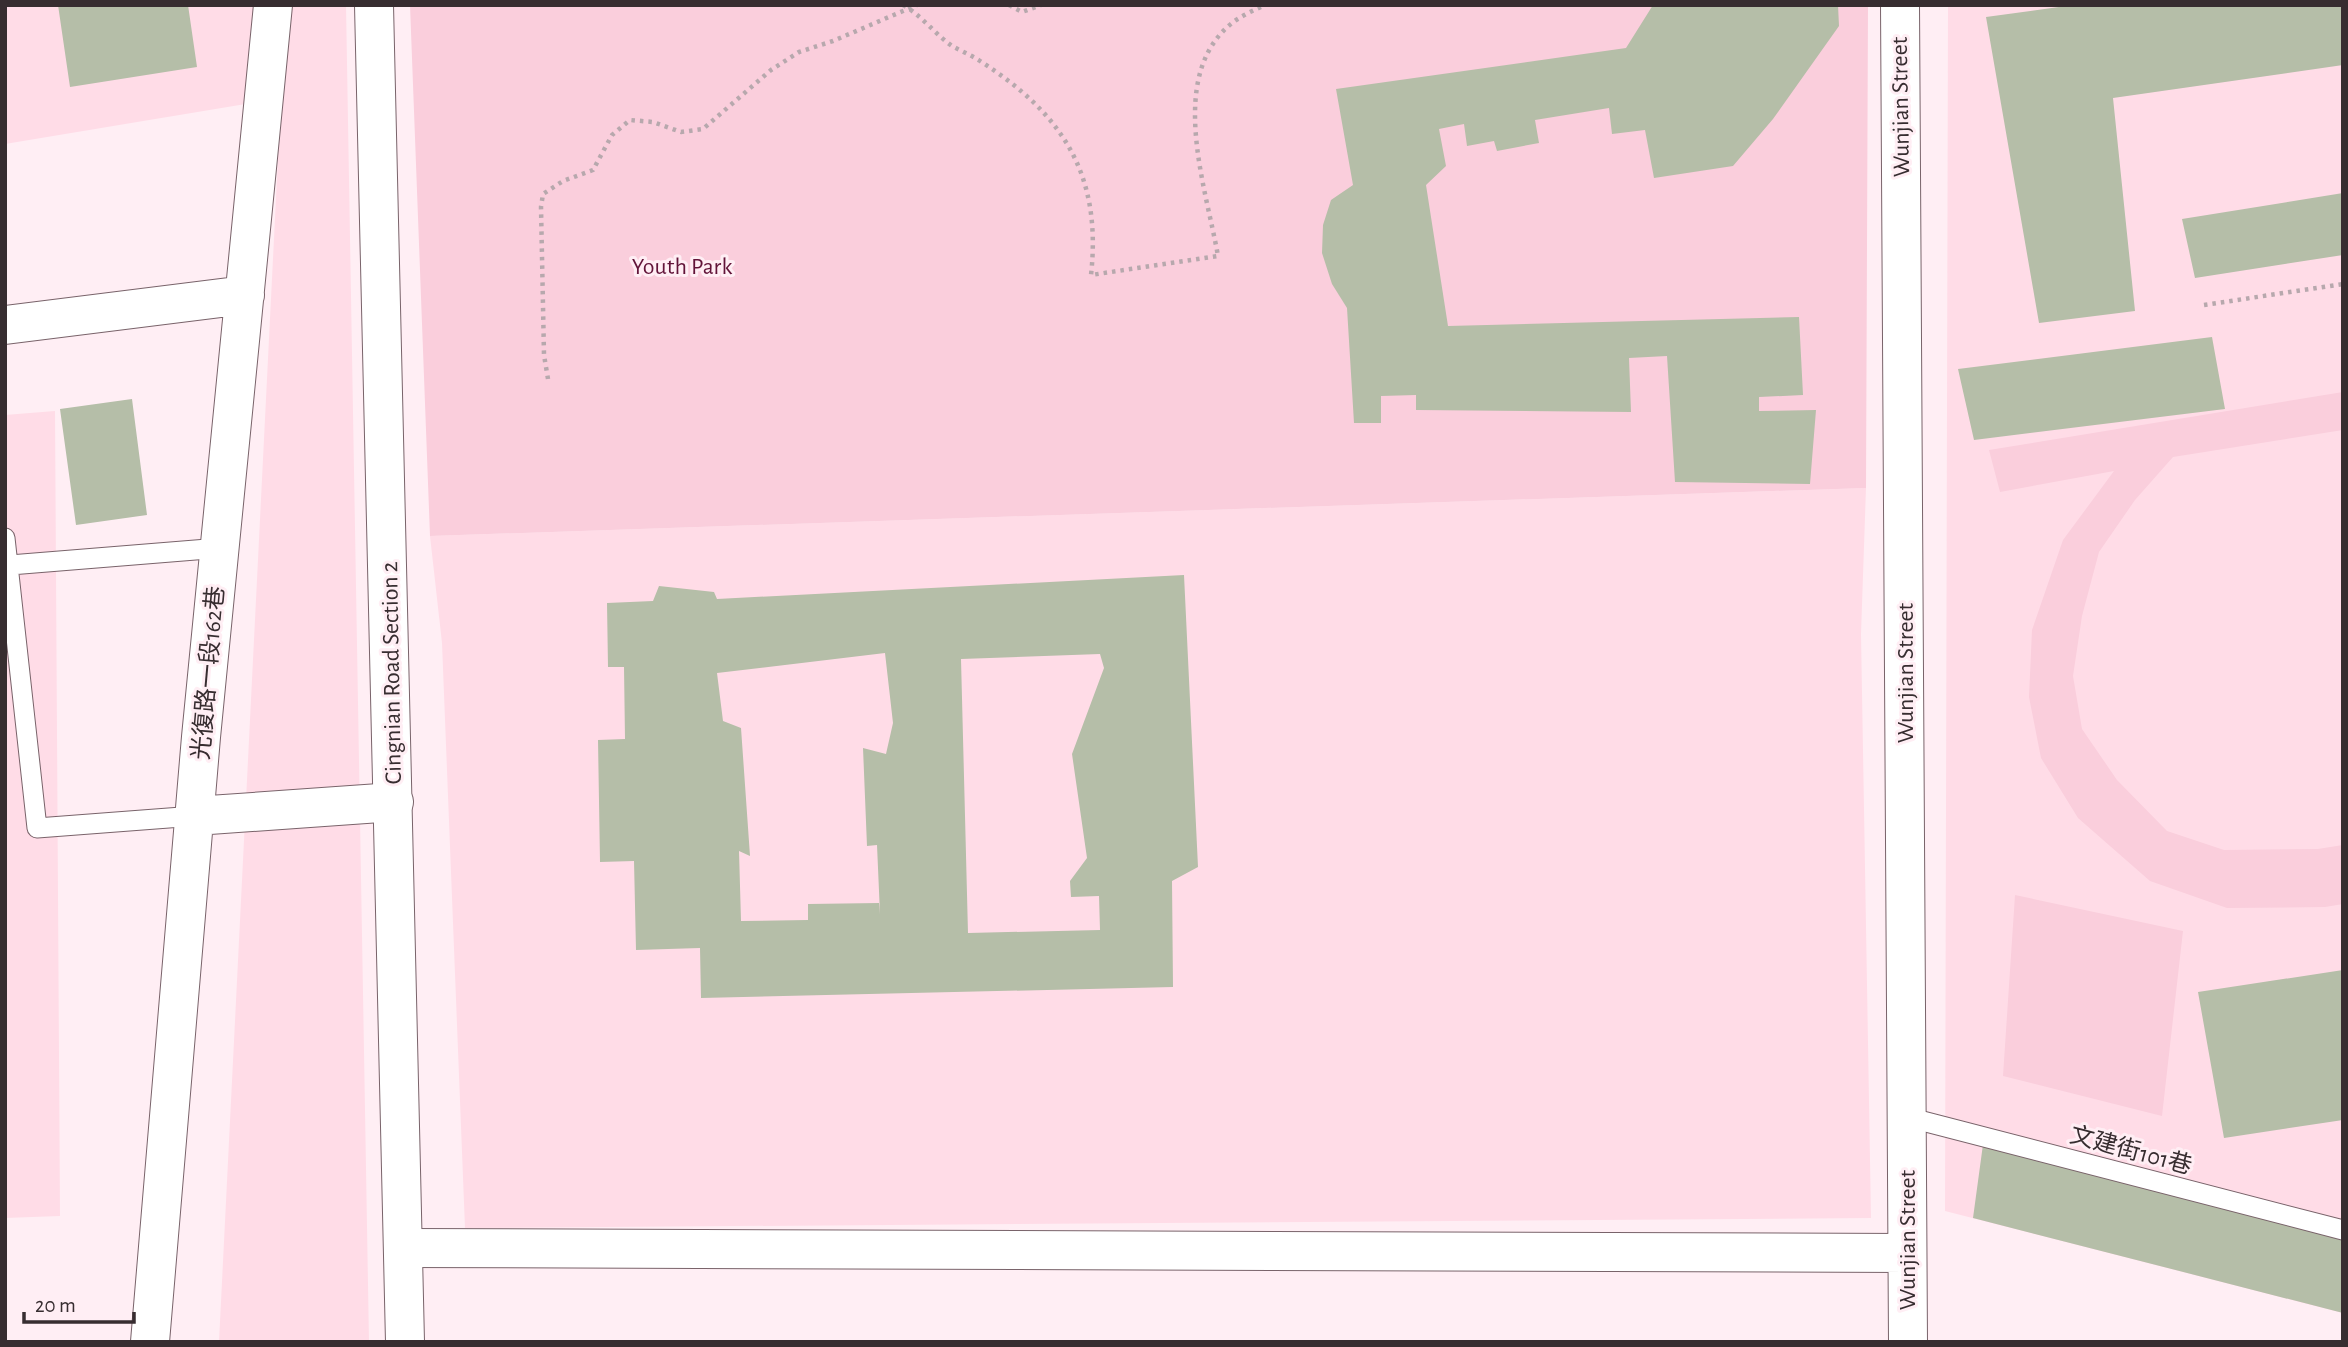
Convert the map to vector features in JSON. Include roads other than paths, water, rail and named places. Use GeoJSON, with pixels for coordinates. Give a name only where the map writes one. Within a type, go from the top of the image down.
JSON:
{"type":"FeatureCollection","features":[{"type":"Feature","properties":{"kind":"street","name":"光復路一段162巷"},"geometry":{"type":"LineString","coordinates":[[150,1342],[195,816],[273,5]]}},
{"type":"Feature","properties":{"kind":"street","name":"Cingnian Road Section 2"},"geometry":{"type":"LineString","coordinates":[[374,5],[405,1342]]}},
{"type":"Feature","properties":{"kind":"street","name":"Wunjian Street"},"geometry":{"type":"LineString","coordinates":[[1899,5],[1908,1342]]}},
{"type":"Feature","properties":{"kind":"street"},"geometry":{"type":"LineString","coordinates":[[5,325],[245,295]]}},
{"type":"Feature","properties":{"kind":"street"},"geometry":{"type":"LineString","coordinates":[[195,816],[394,802]]}},
{"type":"Feature","properties":{"kind":"street"},"geometry":{"type":"LineString","coordinates":[[403,1248],[1907,1254]]}},
{"type":"Feature","properties":{"kind":"lane"},"geometry":{"type":"LineString","coordinates":[[5,538],[37,828],[195,816]]}},
{"type":"Feature","properties":{"kind":"lane"},"geometry":{"type":"LineString","coordinates":[[10,565],[220,548]]}},
{"type":"Feature","properties":{"kind":"lane","name":"文建街101巷"},"geometry":{"type":"LineString","coordinates":[[1907,1117],[2343,1230]]}},
{"type":"Feature","properties":{"kind":"park label","name":"Youth Park"},"geometry":{"type":"Point","coordinates":[682,266]}}]}
